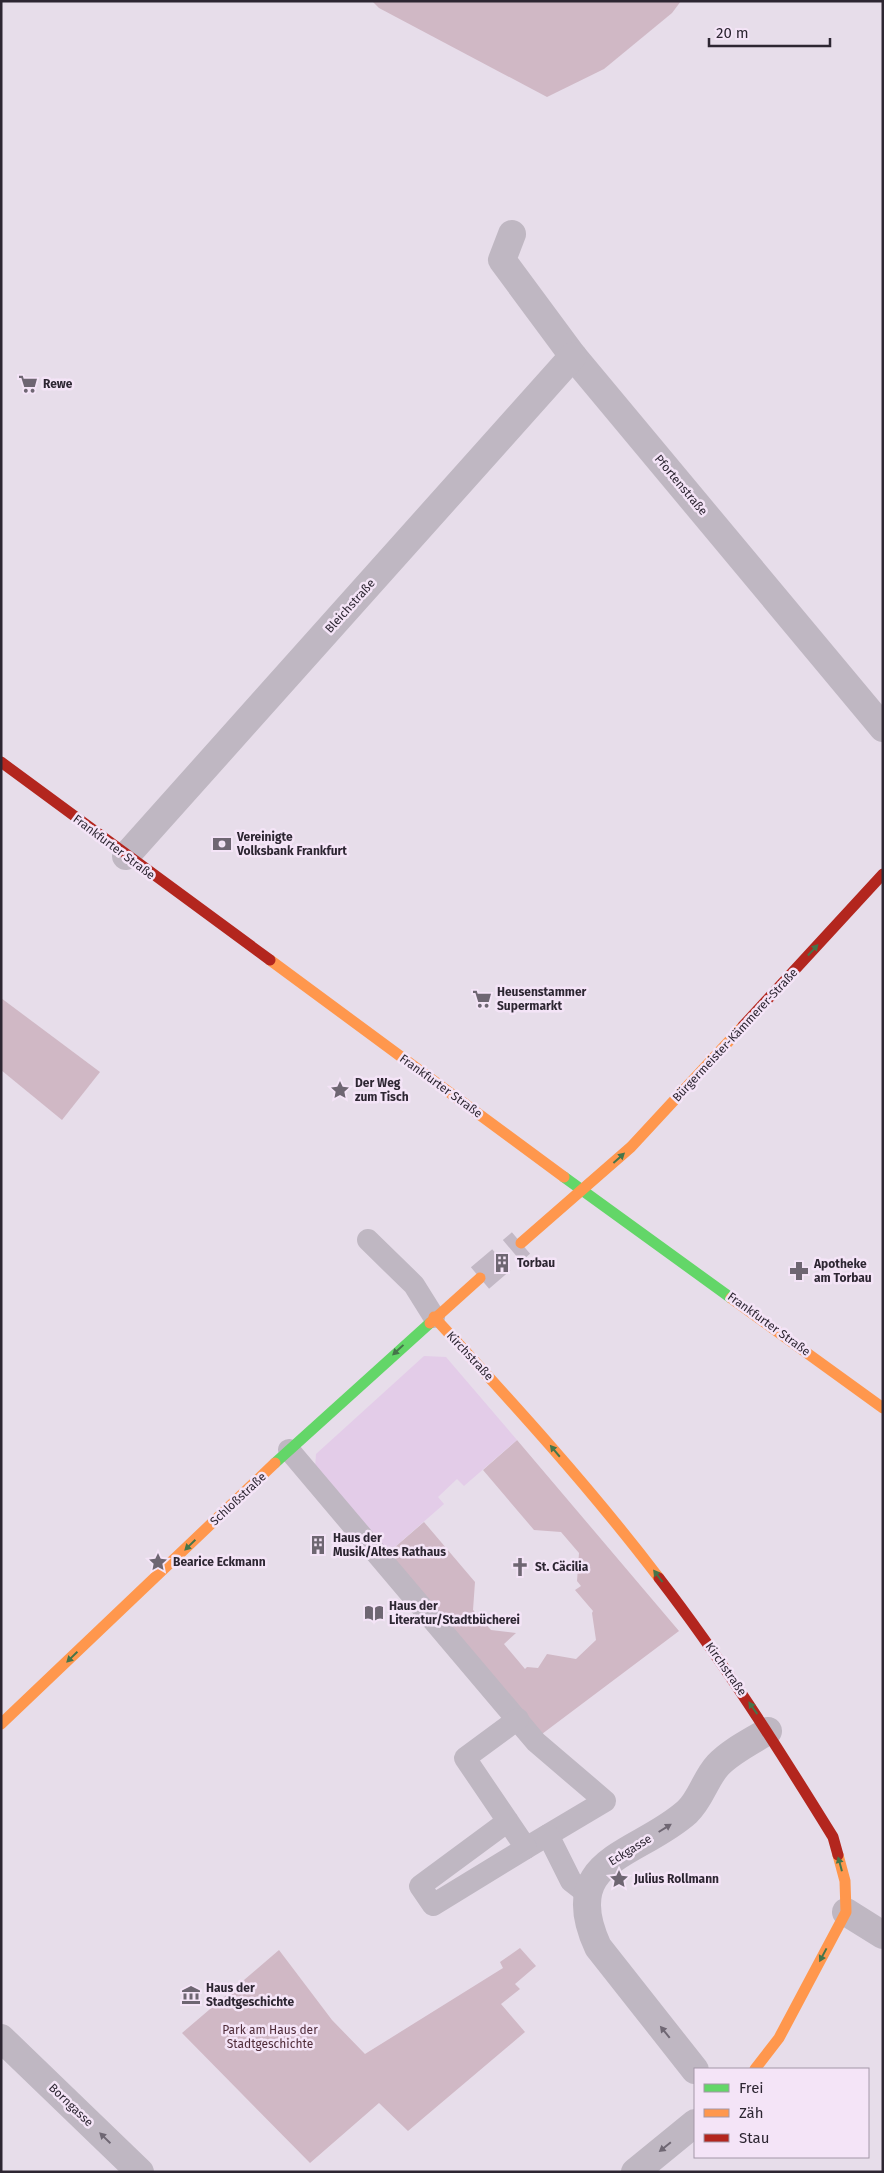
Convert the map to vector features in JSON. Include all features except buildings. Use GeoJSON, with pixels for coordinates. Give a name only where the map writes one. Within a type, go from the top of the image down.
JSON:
{"type":"FeatureCollection","features":[{"type":"Feature","properties":{"kind":"street","name":"Pfortenstraße"},"geometry":{"type":"LineString","coordinates":[[512,234],[502,260],[573,356],[883,728]]}},
{"type":"Feature","properties":{"kind":"street","name":"Bleichstraße"},"geometry":{"type":"LineString","coordinates":[[126,856],[573,356]]}},
{"type":"Feature","properties":{"kind":"street","name":"Frankfurter Straße"},"geometry":{"type":"LineString","coordinates":[[1,762],[583,1191],[883,1408]]}},
{"type":"Feature","properties":{"kind":"street","name":"Bürgermeister-Kämmerer-Straße"},"geometry":{"type":"LineString","coordinates":[[583,1191],[631,1147],[883,874]]}},
{"type":"Feature","properties":{"kind":"street"},"geometry":{"type":"LineString","coordinates":[[520,1243],[583,1191]]}},
{"type":"Feature","properties":{"kind":"street","name":"Schloßstraße"},"geometry":{"type":"LineString","coordinates":[[1,1724],[289,1450],[434,1317],[480,1278]]}},
{"type":"Feature","properties":{"kind":"street","name":"Kirchstraße"},"geometry":{"type":"LineString","coordinates":[[434,1317],[534,1425],[621,1528],[696,1626],[768,1731],[833,1837],[845,1881],[846,1912],[780,2038],[756,2068]]}},
{"type":"Feature","properties":{"kind":"street","name":"Eckgasse"},"geometry":{"type":"LineString","coordinates":[[694,2069],[598,1947],[589,1927],[586,1910],[589,1895],[598,1871],[687,1812],[701,1795],[717,1766],[768,1731]]}},
{"type":"Feature","properties":{"kind":"street"},"geometry":{"type":"LineString","coordinates":[[846,1912],[883,1935]]}},
{"type":"Feature","properties":{"kind":"street","name":"Borngasse"},"geometry":{"type":"LineString","coordinates":[[1,2038],[140,2172]]}},
{"type":"Feature","properties":{"kind":"street"},"geometry":{"type":"LineString","coordinates":[[635,2172],[694,2124]]}},
{"type":"Feature","properties":{"kind":"lane"},"geometry":{"type":"LineString","coordinates":[[368,1240],[414,1285],[434,1317]]}},
{"type":"Feature","properties":{"kind":"lane"},"geometry":{"type":"LineString","coordinates":[[289,1450],[536,1742],[606,1801],[433,1905],[420,1886],[508,1821]]}},
{"type":"Feature","properties":{"kind":"lane"},"geometry":{"type":"LineString","coordinates":[[518,1719],[465,1758],[526,1848]]}},
{"type":"Feature","properties":{"kind":"lane"},"geometry":{"type":"LineString","coordinates":[[548,1835],[571,1881],[589,1895]]}},
{"type":"Feature","properties":{"kind":"green space"},"geometry":{"type":"Polygon","coordinates":[[[372,1],[681,1],[672,13],[604,69],[547,97],[379,8],[372,1]]]}},
{"type":"Feature","properties":{"kind":"green space"},"geometry":{"type":"Polygon","coordinates":[[[1,998],[100,1072],[62,1120],[1,1070],[1,998]]]}},
{"type":"Feature","properties":{"kind":"green space"},"geometry":{"type":"Polygon","coordinates":[[[517,1440],[679,1631],[542,1734],[388,1553],[424,1522],[475,1582],[473,1610],[491,1630],[516,1633],[504,1644],[525,1669],[527,1667],[538,1668],[547,1654],[576,1659],[596,1640],[593,1611],[575,1590],[581,1586],[577,1581],[579,1553],[561,1532],[534,1530],[483,1470],[517,1440]]]}},
{"type":"Feature","properties":{"kind":"green space","name":"Park am Haus der Stadtgeschichte"},"geometry":{"type":"Polygon","coordinates":[[[520,1948],[536,1966],[515,1984],[520,1989],[501,2004],[525,2032],[408,2131],[379,2103],[310,2163],[182,2033],[279,1950],[332,2020],[365,2054],[503,1968],[500,1962],[520,1948]]]}},
{"type":"Feature","properties":{"kind":"shaded area"},"geometry":{"type":"Polygon","coordinates":[[[424,1356],[446,1357],[517,1440],[464,1486],[457,1479],[438,1497],[444,1504],[388,1553],[315,1468],[316,1454],[424,1356]]]}},
{"type":"Feature","properties":{"kind":"tunnel"},"geometry":{"type":"LineString","coordinates":[[480,1278],[521,1243]]}},
{"type":"Feature","properties":{"kind":"traffic: fast"},"geometry":{"type":"LineString","coordinates":[[564,1177],[731,1298]]}},
{"type":"Feature","properties":{"kind":"traffic: fast"},"geometry":{"type":"LineString","coordinates":[[275,1463],[430,1323]]}},
{"type":"Feature","properties":{"kind":"traffic: slow"},"geometry":{"type":"LineString","coordinates":[[270,960],[564,1177]]}},
{"type":"Feature","properties":{"kind":"traffic: slow"},"geometry":{"type":"LineString","coordinates":[[521,1243],[631,1147],[743,1026]]}},
{"type":"Feature","properties":{"kind":"traffic: slow"},"geometry":{"type":"LineString","coordinates":[[430,1323],[480,1278]]}},
{"type":"Feature","properties":{"kind":"traffic: slow"},"geometry":{"type":"LineString","coordinates":[[731,1298],[883,1408]]}},
{"type":"Feature","properties":{"kind":"traffic: slow"},"geometry":{"type":"LineString","coordinates":[[434,1317],[578,1477],[659,1578]]}},
{"type":"Feature","properties":{"kind":"traffic: slow"},"geometry":{"type":"LineString","coordinates":[[1,1724],[275,1463]]}},
{"type":"Feature","properties":{"kind":"traffic: slow"},"geometry":{"type":"LineString","coordinates":[[756,2068],[779,2038],[846,1912],[845,1881],[838,1855]]}},
{"type":"Feature","properties":{"kind":"traffic: jam"},"geometry":{"type":"LineString","coordinates":[[1,762],[270,960]]}},
{"type":"Feature","properties":{"kind":"traffic: jam"},"geometry":{"type":"LineString","coordinates":[[743,1026],[883,874]]}},
{"type":"Feature","properties":{"kind":"traffic: jam"},"geometry":{"type":"LineString","coordinates":[[659,1578],[728,1673],[771,1738],[833,1837],[838,1855]]}},
{"type":"Feature","properties":{"kind":"place","name":"Rewe"},"geometry":{"type":"Point","coordinates":[28,384]}},
{"type":"Feature","properties":{"kind":"place","name":"Vereinigte Volksbank Frankfurt"},"geometry":{"type":"Point","coordinates":[222,844]}},
{"type":"Feature","properties":{"kind":"place","name":"Heusenstammer Supermarkt"},"geometry":{"type":"Point","coordinates":[482,999]}},
{"type":"Feature","properties":{"kind":"place","name":"Der Weg zum Tisch"},"geometry":{"type":"Point","coordinates":[340,1090]}},
{"type":"Feature","properties":{"kind":"place","name":"Torbau"},"geometry":{"type":"Point","coordinates":[502,1263]}},
{"type":"Feature","properties":{"kind":"place","name":"Apotheke am Torbau"},"geometry":{"type":"Point","coordinates":[799,1271]}},
{"type":"Feature","properties":{"kind":"place","name":"Haus der Musik/Altes Rathaus"},"geometry":{"type":"Point","coordinates":[318,1545]}},
{"type":"Feature","properties":{"kind":"place","name":"Bearice Eckmann"},"geometry":{"type":"Point","coordinates":[158,1562]}},
{"type":"Feature","properties":{"kind":"place","name":"St. Cäcilia"},"geometry":{"type":"Point","coordinates":[520,1567]}},
{"type":"Feature","properties":{"kind":"place","name":"Haus der Literatur/Stadtbücherei"},"geometry":{"type":"Point","coordinates":[374,1613]}},
{"type":"Feature","properties":{"kind":"place","name":"Julius Rollmann"},"geometry":{"type":"Point","coordinates":[619,1879]}},
{"type":"Feature","properties":{"kind":"place","name":"Haus der Stadtgeschichte"},"geometry":{"type":"Point","coordinates":[191,1995]}}]}
